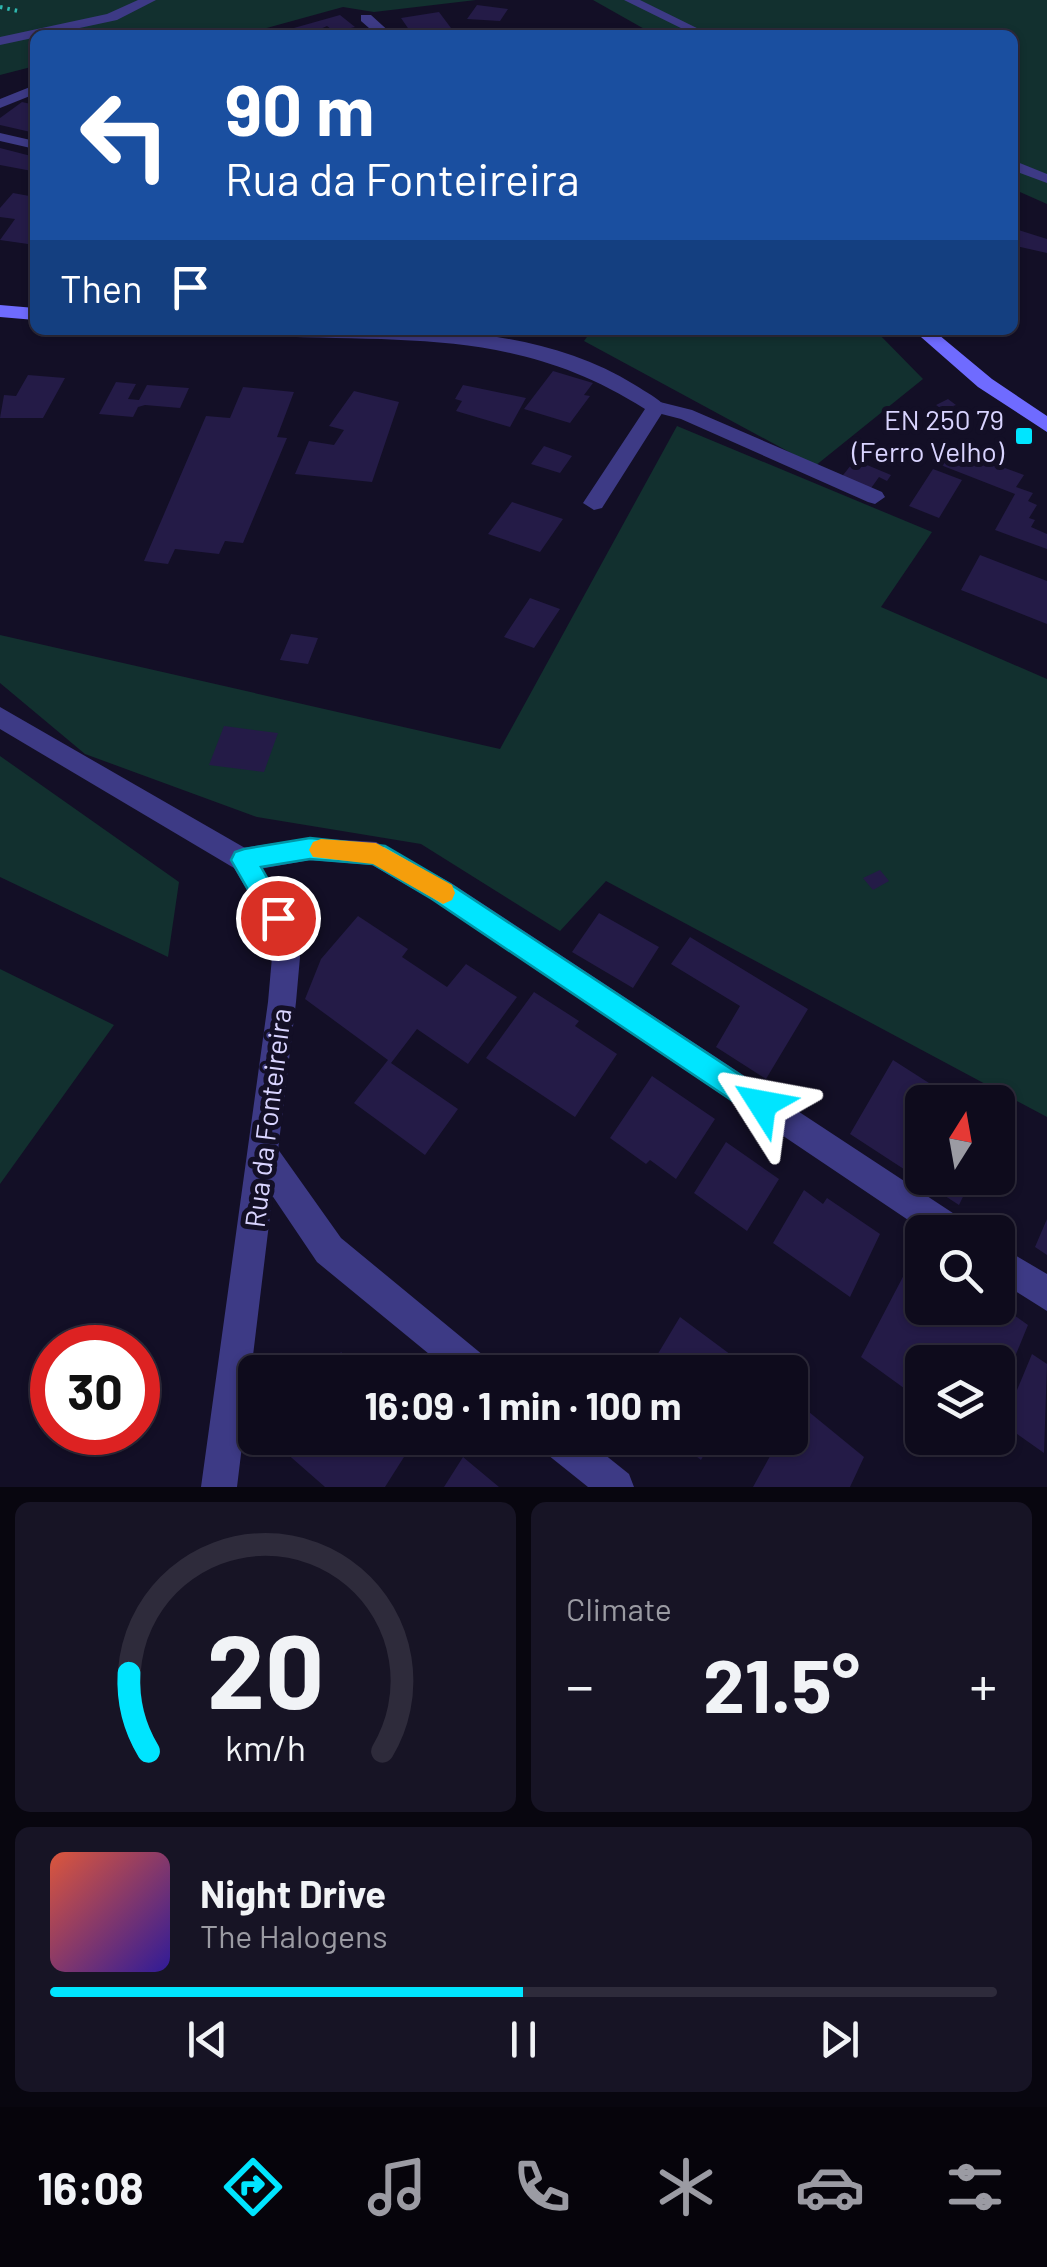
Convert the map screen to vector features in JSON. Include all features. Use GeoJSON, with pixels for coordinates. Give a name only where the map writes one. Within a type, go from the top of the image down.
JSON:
{"type":"FeatureCollection","features":[{"type":"Feature","properties":{"kind":"main road"},"geometry":{"type":"LineString","coordinates":[[0,311],[30,314]]}},
{"type":"Feature","properties":{"kind":"main road"},"geometry":{"type":"LineString","coordinates":[[928,335],[985,383],[1047,425]]}},
{"type":"Feature","properties":{"kind":"street"},"geometry":{"type":"LineString","coordinates":[[61,30],[112,17],[149,0]]}},
{"type":"Feature","properties":{"kind":"street"},"geometry":{"type":"LineString","coordinates":[[366,18],[380,30]]}},
{"type":"Feature","properties":{"kind":"street"},"geometry":{"type":"LineString","coordinates":[[0,41],[30,37]]}},
{"type":"Feature","properties":{"kind":"street"},"geometry":{"type":"LineString","coordinates":[[412,335],[468,337],[538,348],[630,388],[656,407],[594,504]]}},
{"type":"Feature","properties":{"kind":"street","name":"Rua da Fonteireira"},"geometry":{"type":"LineString","coordinates":[[0,717],[244,860],[278,918],[286,957],[220,1487]]}},
{"type":"Feature","properties":{"kind":"street"},"geometry":{"type":"LineString","coordinates":[[244,860],[310,849],[376,854],[441,891],[928,1215]]}},
{"type":"Feature","properties":{"kind":"street"},"geometry":{"type":"LineString","coordinates":[[264,1156],[328,1250],[456,1355]]}},
{"type":"Feature","properties":{"kind":"street"},"geometry":{"type":"LineString","coordinates":[[1015,1273],[1047,1294]]}},
{"type":"Feature","properties":{"kind":"street"},"geometry":{"type":"LineString","coordinates":[[577,1455],[616,1487]]}},
{"type":"Feature","properties":{"kind":"lane"},"geometry":{"type":"LineString","coordinates":[[630,0],[694,30]]}},
{"type":"Feature","properties":{"kind":"lane"},"geometry":{"type":"LineString","coordinates":[[0,104],[30,90]]}},
{"type":"Feature","properties":{"kind":"lane"},"geometry":{"type":"LineString","coordinates":[[0,138],[30,145]]}},
{"type":"Feature","properties":{"kind":"lane"},"geometry":{"type":"LineString","coordinates":[[1018,167],[1047,179]]}},
{"type":"Feature","properties":{"kind":"lane"},"geometry":{"type":"LineString","coordinates":[[656,407],[686,414],[875,497]]}},
{"type":"Feature","properties":{"kind":"green space"},"geometry":{"type":"Polygon","coordinates":[[[0,0],[476,0],[374,12],[343,7],[259,30],[30,30],[30,67],[0,75],[0,0]]]}},
{"type":"Feature","properties":{"kind":"green space"},"geometry":{"type":"Polygon","coordinates":[[[593,0],[1047,0],[1047,204],[1018,191],[1018,30],[646,30],[593,0]]]}},
{"type":"Feature","properties":{"kind":"green space"},"geometry":{"type":"Polygon","coordinates":[[[588,335],[880,335],[923,379],[815,466],[584,341],[588,335]]]}},
{"type":"Feature","properties":{"kind":"green space"},"geometry":{"type":"Polygon","coordinates":[[[677,426],[932,532],[881,607],[1047,679],[1047,1117],[1015,1100],[1015,1085],[987,1085],[606,881],[560,931],[421,844],[257,817],[85,754],[0,683],[0,635],[500,749],[677,426]]]}},
{"type":"Feature","properties":{"kind":"green space"},"geometry":{"type":"Polygon","coordinates":[[[0,756],[179,882],[168,957],[0,877],[0,756]]]}},
{"type":"Feature","properties":{"kind":"green space"},"geometry":{"type":"Polygon","coordinates":[[[0,969],[114,1025],[0,1184],[0,969]]]}},
{"type":"Feature","properties":{"kind":"building"},"geometry":{"type":"Polygon","coordinates":[[[477,5],[508,9],[500,21],[467,19],[477,5]]]}},
{"type":"Feature","properties":{"kind":"building"},"geometry":{"type":"Polygon","coordinates":[[[439,12],[451,28],[409,30],[401,18],[439,12]]]}},
{"type":"Feature","properties":{"kind":"building"},"geometry":{"type":"Polygon","coordinates":[[[340,15],[355,27],[343,30],[327,26],[318,30],[287,30],[340,15]]]}},
{"type":"Feature","properties":{"kind":"building"},"geometry":{"type":"Polygon","coordinates":[[[22,102],[30,104],[30,132],[0,125],[0,118],[22,102]]]}},
{"type":"Feature","properties":{"kind":"building"},"geometry":{"type":"Polygon","coordinates":[[[0,148],[30,156],[30,171],[0,165],[0,148]]]}},
{"type":"Feature","properties":{"kind":"building"},"geometry":{"type":"Polygon","coordinates":[[[13,193],[30,196],[30,244],[0,240],[15,219],[0,217],[0,208],[13,193]]]}},
{"type":"Feature","properties":{"kind":"building"},"geometry":{"type":"Polygon","coordinates":[[[1018,230],[1047,239],[1047,253],[1018,246],[1018,230]]]}},
{"type":"Feature","properties":{"kind":"building"},"geometry":{"type":"Polygon","coordinates":[[[553,371],[593,383],[584,395],[590,396],[570,423],[524,409],[553,371]]]}},
{"type":"Feature","properties":{"kind":"building"},"geometry":{"type":"Polygon","coordinates":[[[28,375],[65,378],[43,418],[0,418],[4,395],[16,396],[28,375]]]}},
{"type":"Feature","properties":{"kind":"building"},"geometry":{"type":"Polygon","coordinates":[[[116,382],[136,384],[128,399],[139,400],[147,385],[189,388],[180,408],[145,405],[138,407],[133,417],[99,414],[116,382]]]}},
{"type":"Feature","properties":{"kind":"building"},"geometry":{"type":"Polygon","coordinates":[[[463,385],[526,398],[510,427],[456,411],[462,401],[455,399],[463,385]]]}},
{"type":"Feature","properties":{"kind":"building"},"geometry":{"type":"Polygon","coordinates":[[[243,387],[294,392],[277,437],[287,438],[243,543],[225,541],[219,554],[175,549],[168,564],[144,561],[206,416],[230,418],[243,387]]]}},
{"type":"Feature","properties":{"kind":"building"},"geometry":{"type":"Polygon","coordinates":[[[354,391],[399,402],[372,482],[295,474],[309,441],[334,445],[344,430],[329,426],[354,391]]]}},
{"type":"Feature","properties":{"kind":"building"},"geometry":{"type":"Polygon","coordinates":[[[948,399],[967,417],[959,421],[936,405],[948,399]]]}},
{"type":"Feature","properties":{"kind":"building"},"geometry":{"type":"Polygon","coordinates":[[[544,446],[572,456],[560,473],[531,464],[544,446]]]}},
{"type":"Feature","properties":{"kind":"building"},"geometry":{"type":"Polygon","coordinates":[[[941,450],[1024,475],[1016,487],[1033,493],[1028,501],[1037,505],[1029,518],[1035,520],[1031,527],[1047,534],[1047,549],[995,530],[1015,494],[933,462],[941,450]]]}},
{"type":"Feature","properties":{"kind":"building"},"geometry":{"type":"Polygon","coordinates":[[[855,460],[891,475],[887,481],[879,477],[869,491],[840,479],[855,460]]]}},
{"type":"Feature","properties":{"kind":"building"},"geometry":{"type":"Polygon","coordinates":[[[933,469],[962,480],[939,518],[909,506],[933,469]]]}},
{"type":"Feature","properties":{"kind":"building"},"geometry":{"type":"Polygon","coordinates":[[[512,502],[563,519],[540,552],[488,534],[512,502]]]}},
{"type":"Feature","properties":{"kind":"building"},"geometry":{"type":"Polygon","coordinates":[[[980,555],[1047,581],[1047,624],[961,590],[980,555]]]}},
{"type":"Feature","properties":{"kind":"building"},"geometry":{"type":"Polygon","coordinates":[[[530,598],[560,609],[534,648],[504,637],[530,598]]]}},
{"type":"Feature","properties":{"kind":"building"},"geometry":{"type":"Polygon","coordinates":[[[291,634],[318,638],[308,664],[280,660],[291,634]]]}},
{"type":"Feature","properties":{"kind":"building"},"geometry":{"type":"Polygon","coordinates":[[[224,726],[278,733],[264,772],[209,765],[224,726]]]}},
{"type":"Feature","properties":{"kind":"building"},"geometry":{"type":"Polygon","coordinates":[[[880,870],[889,881],[873,890],[863,878],[880,870]]]}},
{"type":"Feature","properties":{"kind":"building"},"geometry":{"type":"Polygon","coordinates":[[[599,913],[659,947],[633,988],[572,952],[599,913]]]}},
{"type":"Feature","properties":{"kind":"building"},"geometry":{"type":"Polygon","coordinates":[[[358,916],[408,949],[402,957],[447,987],[466,964],[517,997],[468,1064],[417,1029],[391,1063],[458,1109],[425,1155],[354,1103],[388,1060],[305,999],[321,959],[358,916]]]}},
{"type":"Feature","properties":{"kind":"building"},"geometry":{"type":"Polygon","coordinates":[[[690,937],[808,1009],[766,1079],[716,1047],[740,1006],[671,964],[690,937]]]}},
{"type":"Feature","properties":{"kind":"building"},"geometry":{"type":"Polygon","coordinates":[[[534,992],[579,1021],[575,1026],[617,1054],[575,1117],[486,1058],[534,992]]]}},
{"type":"Feature","properties":{"kind":"building"},"geometry":{"type":"Polygon","coordinates":[[[893,1060],[929,1083],[905,1085],[905,1170],[850,1134],[893,1060]]]}},
{"type":"Feature","properties":{"kind":"building"},"geometry":{"type":"Polygon","coordinates":[[[652,1076],[715,1119],[676,1179],[650,1160],[646,1164],[610,1138],[652,1076]]]}},
{"type":"Feature","properties":{"kind":"building"},"geometry":{"type":"Polygon","coordinates":[[[726,1142],[779,1179],[747,1231],[694,1193],[726,1142]]]}},
{"type":"Feature","properties":{"kind":"building"},"geometry":{"type":"Polygon","coordinates":[[[804,1190],[823,1204],[827,1198],[880,1234],[850,1297],[773,1243],[804,1190]]]}},
{"type":"Feature","properties":{"kind":"building"},"geometry":{"type":"Polygon","coordinates":[[[944,1195],[964,1195],[959,1205],[944,1195]]]}},
{"type":"Feature","properties":{"kind":"building"},"geometry":{"type":"Polygon","coordinates":[[[1047,1219],[1047,1255],[1035,1247],[1047,1219]]]}},
{"type":"Feature","properties":{"kind":"building"},"geometry":{"type":"Polygon","coordinates":[[[905,1273],[905,1325],[1015,1325],[1015,1316],[1028,1325],[1015,1357],[1015,1345],[905,1345],[905,1389],[861,1357],[905,1273]]]}},
{"type":"Feature","properties":{"kind":"building"},"geometry":{"type":"Polygon","coordinates":[[[680,1317],[731,1355],[657,1355],[680,1317]]]}},
{"type":"Feature","properties":{"kind":"building"},"geometry":{"type":"Polygon","coordinates":[[[1032,1354],[1047,1364],[1044,1453],[1015,1432],[1015,1395],[1032,1354]]]}},
{"type":"Feature","properties":{"kind":"building"},"geometry":{"type":"Polygon","coordinates":[[[808,1411],[864,1457],[850,1487],[753,1487],[771,1455],[808,1455],[808,1411]]]}},
{"type":"Feature","properties":{"kind":"building"},"geometry":{"type":"Polygon","coordinates":[[[289,1455],[405,1455],[385,1487],[325,1487],[289,1455]]]}},
{"type":"Feature","properties":{"kind":"building"},"geometry":{"type":"Polygon","coordinates":[[[463,1457],[499,1487],[444,1487],[463,1457]]]}},
{"type":"Feature","properties":{"kind":"slow traffic"},"geometry":{"type":"LineString","coordinates":[[321,850],[376,854],[443,893]]}},
{"type":"Feature","properties":{"kind":"place","name":"EN 250 79 (Ferro Velho)"},"geometry":{"type":"Point","coordinates":[1024,436]}},
{"type":"Feature","properties":{"kind":"route"},"geometry":{"type":"LineString","coordinates":[[278,918],[244,860],[310,849],[376,854],[441,891],[762,1104]]}}]}
